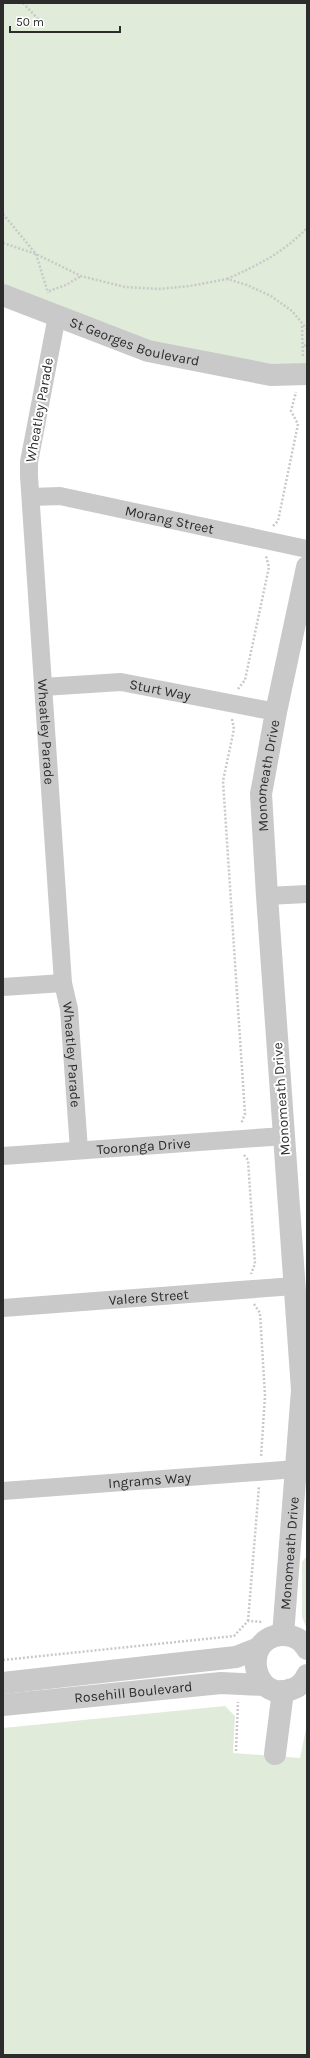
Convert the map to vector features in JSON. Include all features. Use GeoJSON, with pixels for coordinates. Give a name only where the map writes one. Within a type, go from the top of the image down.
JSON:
{"type":"FeatureCollection","features":[{"type":"Feature","properties":{"kind":"street","name":"St Georges Boulevard"},"geometry":{"type":"LineString","coordinates":[[3,295],[49,306],[148,350],[271,375],[307,374]]}},
{"type":"Feature","properties":{"kind":"street","name":"Wheatley Parade"},"geometry":{"type":"LineString","coordinates":[[49,306],[29,462],[64,983],[69,1009],[79,1150]]}},
{"type":"Feature","properties":{"kind":"street","name":"St Georges Boulevard"},"geometry":{"type":"LineString","coordinates":[[271,375],[307,392]]}},
{"type":"Feature","properties":{"kind":"street","name":"Morang Street"},"geometry":{"type":"LineString","coordinates":[[31,497],[60,496],[307,548]]}},
{"type":"Feature","properties":{"kind":"street","name":"Monomeath Drive"},"geometry":{"type":"LineString","coordinates":[[283,1628],[302,1404],[303,1332],[294,1286],[261,794],[276,712],[307,567]]}},
{"type":"Feature","properties":{"kind":"street","name":"Sturt Way"},"geometry":{"type":"LineString","coordinates":[[43,687],[122,682],[276,712]]}},
{"type":"Feature","properties":{"kind":"street"},"geometry":{"type":"LineString","coordinates":[[267,896],[307,894]]}},
{"type":"Feature","properties":{"kind":"street"},"geometry":{"type":"LineString","coordinates":[[3,987],[64,983]]}},
{"type":"Feature","properties":{"kind":"street","name":"Tooronga Drive"},"geometry":{"type":"LineString","coordinates":[[3,1156],[284,1136]]}},
{"type":"Feature","properties":{"kind":"street","name":"Valere Street"},"geometry":{"type":"LineString","coordinates":[[3,1308],[294,1286]]}},
{"type":"Feature","properties":{"kind":"street","name":"Ingrams Way"},"geometry":{"type":"LineString","coordinates":[[3,1491],[296,1469]]}},
{"type":"Feature","properties":{"kind":"street"},"geometry":{"type":"LineString","coordinates":[[283,1628],[306,1646]]}},
{"type":"Feature","properties":{"kind":"street","name":"Rosehill Boulevard"},"geometry":{"type":"LineString","coordinates":[[3,1683],[236,1657],[259,1648],[264,1641],[283,1628]]}},
{"type":"Feature","properties":{"kind":"street"},"geometry":{"type":"LineString","coordinates":[[259,1648],[255,1662],[257,1674],[273,1688],[298,1687],[306,1677]]}},
{"type":"Feature","properties":{"kind":"street","name":"Rosehill Boulevard"},"geometry":{"type":"LineString","coordinates":[[3,1705],[221,1683],[273,1688]]}},
{"type":"Feature","properties":{"kind":"street"},"geometry":{"type":"LineString","coordinates":[[273,1688],[275,1754]]}},
{"type":"Feature","properties":{"kind":"path"},"geometry":{"type":"LineString","coordinates":[[23,3],[40,21]]}},
{"type":"Feature","properties":{"kind":"path"},"geometry":{"type":"LineString","coordinates":[[3,214],[36,254],[49,306]]}},
{"type":"Feature","properties":{"kind":"path"},"geometry":{"type":"LineString","coordinates":[[3,243],[36,254],[81,276],[125,287],[159,289],[190,286],[227,279],[267,261],[298,238],[307,228]]}},
{"type":"Feature","properties":{"kind":"path"},"geometry":{"type":"LineString","coordinates":[[49,306],[66,285],[81,276]]}},
{"type":"Feature","properties":{"kind":"path"},"geometry":{"type":"LineString","coordinates":[[227,279],[247,285],[271,296],[292,312],[307,329]]}},
{"type":"Feature","properties":{"kind":"path"},"geometry":{"type":"LineString","coordinates":[[3,1660],[234,1636],[248,1621],[283,1628]]}},
{"type":"Feature","properties":{"kind":"green space"},"geometry":{"type":"Polygon","coordinates":[[[3,3],[307,3],[307,374],[148,351],[3,295],[3,3]]]}},
{"type":"Feature","properties":{"kind":"green space"},"geometry":{"type":"Polygon","coordinates":[[[307,1556],[307,1629],[302,1617],[302,1562],[307,1556]]]}},
{"type":"Feature","properties":{"kind":"green space"},"geometry":{"type":"Polygon","coordinates":[[[225,1706],[235,1716],[233,1753],[300,1758],[307,1724],[307,2055],[3,2055],[3,1728],[225,1706]]]}}]}
